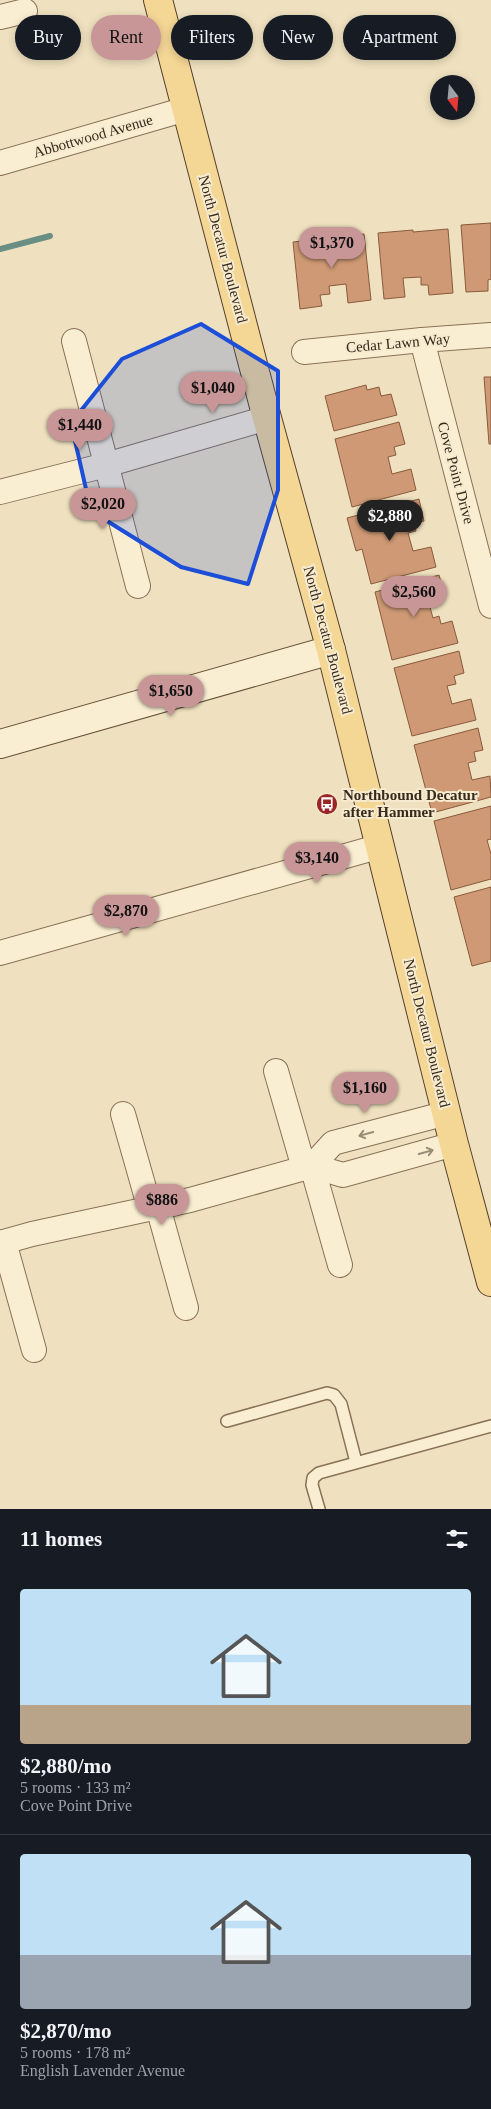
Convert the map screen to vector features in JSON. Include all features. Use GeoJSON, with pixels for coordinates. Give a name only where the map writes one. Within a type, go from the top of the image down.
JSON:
{"type":"FeatureCollection","features":[{"type":"Feature","properties":{"kind":"main road","name":"North Decatur Boulevard"},"geometry":{"type":"LineString","coordinates":[[158,0],[267,418],[331,650],[454,1144],[486,1242],[491,1282]]}},
{"type":"Feature","properties":{"kind":"street"},"geometry":{"type":"LineString","coordinates":[[0,17],[25,11]]}},
{"type":"Feature","properties":{"kind":"street","name":"Abbottwood Avenue"},"geometry":{"type":"LineString","coordinates":[[0,163],[186,110]]}},
{"type":"Feature","properties":{"kind":"street","name":"Cedar Lawn Way"},"geometry":{"type":"LineString","coordinates":[[304,352],[491,335]]}},
{"type":"Feature","properties":{"kind":"street","name":"Cove Point Drive"},"geometry":{"type":"LineString","coordinates":[[422,340],[487,576],[491,606]]}},
{"type":"Feature","properties":{"kind":"street"},"geometry":{"type":"LineString","coordinates":[[74,341],[138,586]]}},
{"type":"Feature","properties":{"kind":"street"},"geometry":{"type":"LineString","coordinates":[[0,492],[106,465],[267,418]]}},
{"type":"Feature","properties":{"kind":"street"},"geometry":{"type":"LineString","coordinates":[[0,744],[331,650]]}},
{"type":"Feature","properties":{"kind":"street"},"geometry":{"type":"LineString","coordinates":[[0,953],[381,846]]}},
{"type":"Feature","properties":{"kind":"street"},"geometry":{"type":"LineString","coordinates":[[276,1072],[340,1265]]}},
{"type":"Feature","properties":{"kind":"street"},"geometry":{"type":"LineString","coordinates":[[308,1167],[333,1143],[447,1113]]}},
{"type":"Feature","properties":{"kind":"street"},"geometry":{"type":"LineString","coordinates":[[123,1114],[186,1308]]}},
{"type":"Feature","properties":{"kind":"street"},"geometry":{"type":"LineString","coordinates":[[34,1350],[2,1242],[190,1200],[308,1167],[343,1174],[454,1144]]}},
{"type":"Feature","properties":{"kind":"lane"},"geometry":{"type":"LineString","coordinates":[[227,1421],[327,1393],[334,1394],[341,1404],[356,1462]]}},
{"type":"Feature","properties":{"kind":"lane"},"geometry":{"type":"LineString","coordinates":[[319,1509],[312,1485],[313,1478],[319,1472],[491,1426]]}},
{"type":"Feature","properties":{"kind":"highlighted area"},"geometry":{"type":"Polygon","coordinates":[[[201,324],[278,371],[278,490],[248,584],[181,567],[91,511],[71,423],[122,359],[201,324]]]}},
{"type":"Feature","properties":{"kind":"building"},"geometry":{"type":"Polygon","coordinates":[[[491,223],[491,279],[488,280],[488,291],[466,292],[461,225],[491,223]]]}},
{"type":"Feature","properties":{"kind":"building"},"geometry":{"type":"Polygon","coordinates":[[[448,229],[453,293],[429,295],[428,285],[421,285],[421,277],[403,278],[405,297],[384,299],[378,233],[448,229]]]}},
{"type":"Feature","properties":{"kind":"building"},"geometry":{"type":"Polygon","coordinates":[[[364,234],[371,300],[348,303],[346,284],[329,286],[330,294],[320,295],[322,306],[300,309],[293,242],[364,234]]]}},
{"type":"Feature","properties":{"kind":"building"},"geometry":{"type":"Polygon","coordinates":[[[484,377],[491,377],[491,444],[489,444],[484,377]]]}},
{"type":"Feature","properties":{"kind":"building"},"geometry":{"type":"Polygon","coordinates":[[[366,385],[367,390],[379,387],[381,396],[391,394],[397,415],[334,431],[325,396],[366,385]]]}},
{"type":"Feature","properties":{"kind":"building"},"geometry":{"type":"Polygon","coordinates":[[[399,422],[405,444],[394,447],[396,455],[388,457],[392,474],[411,469],[416,490],[352,507],[335,439],[399,422]]]}},
{"type":"Feature","properties":{"kind":"building"},"geometry":{"type":"Polygon","coordinates":[[[419,499],[424,521],[414,523],[416,531],[408,533],[413,551],[431,547],[436,567],[371,584],[362,549],[356,551],[347,518],[419,499]]]}},
{"type":"Feature","properties":{"kind":"building"},"geometry":{"type":"Polygon","coordinates":[[[439,575],[445,596],[428,600],[433,618],[439,616],[441,624],[452,621],[458,643],[392,660],[375,592],[439,575]]]}},
{"type":"Feature","properties":{"kind":"building"},"geometry":{"type":"Polygon","coordinates":[[[459,651],[464,673],[454,676],[456,684],[447,686],[452,704],[471,699],[476,720],[412,736],[394,668],[459,651]]]}},
{"type":"Feature","properties":{"kind":"building"},"geometry":{"type":"Polygon","coordinates":[[[478,728],[483,750],[474,752],[476,761],[468,763],[472,780],[490,776],[491,797],[432,813],[414,745],[478,728]]]}},
{"type":"Feature","properties":{"kind":"building"},"geometry":{"type":"Polygon","coordinates":[[[491,806],[491,839],[487,840],[491,854],[491,879],[451,890],[434,821],[491,806]]]}},
{"type":"Feature","properties":{"kind":"building"},"geometry":{"type":"Polygon","coordinates":[[[491,887],[491,961],[472,966],[454,897],[491,887]]]}},
{"type":"Feature","properties":{"kind":"waterway"},"geometry":{"type":"LineString","coordinates":[[0,249],[50,236]]}},
{"type":"Feature","properties":{"kind":"place","name":"Northbound Decatur after Hammer"},"geometry":{"type":"Point","coordinates":[327,804]}}]}
